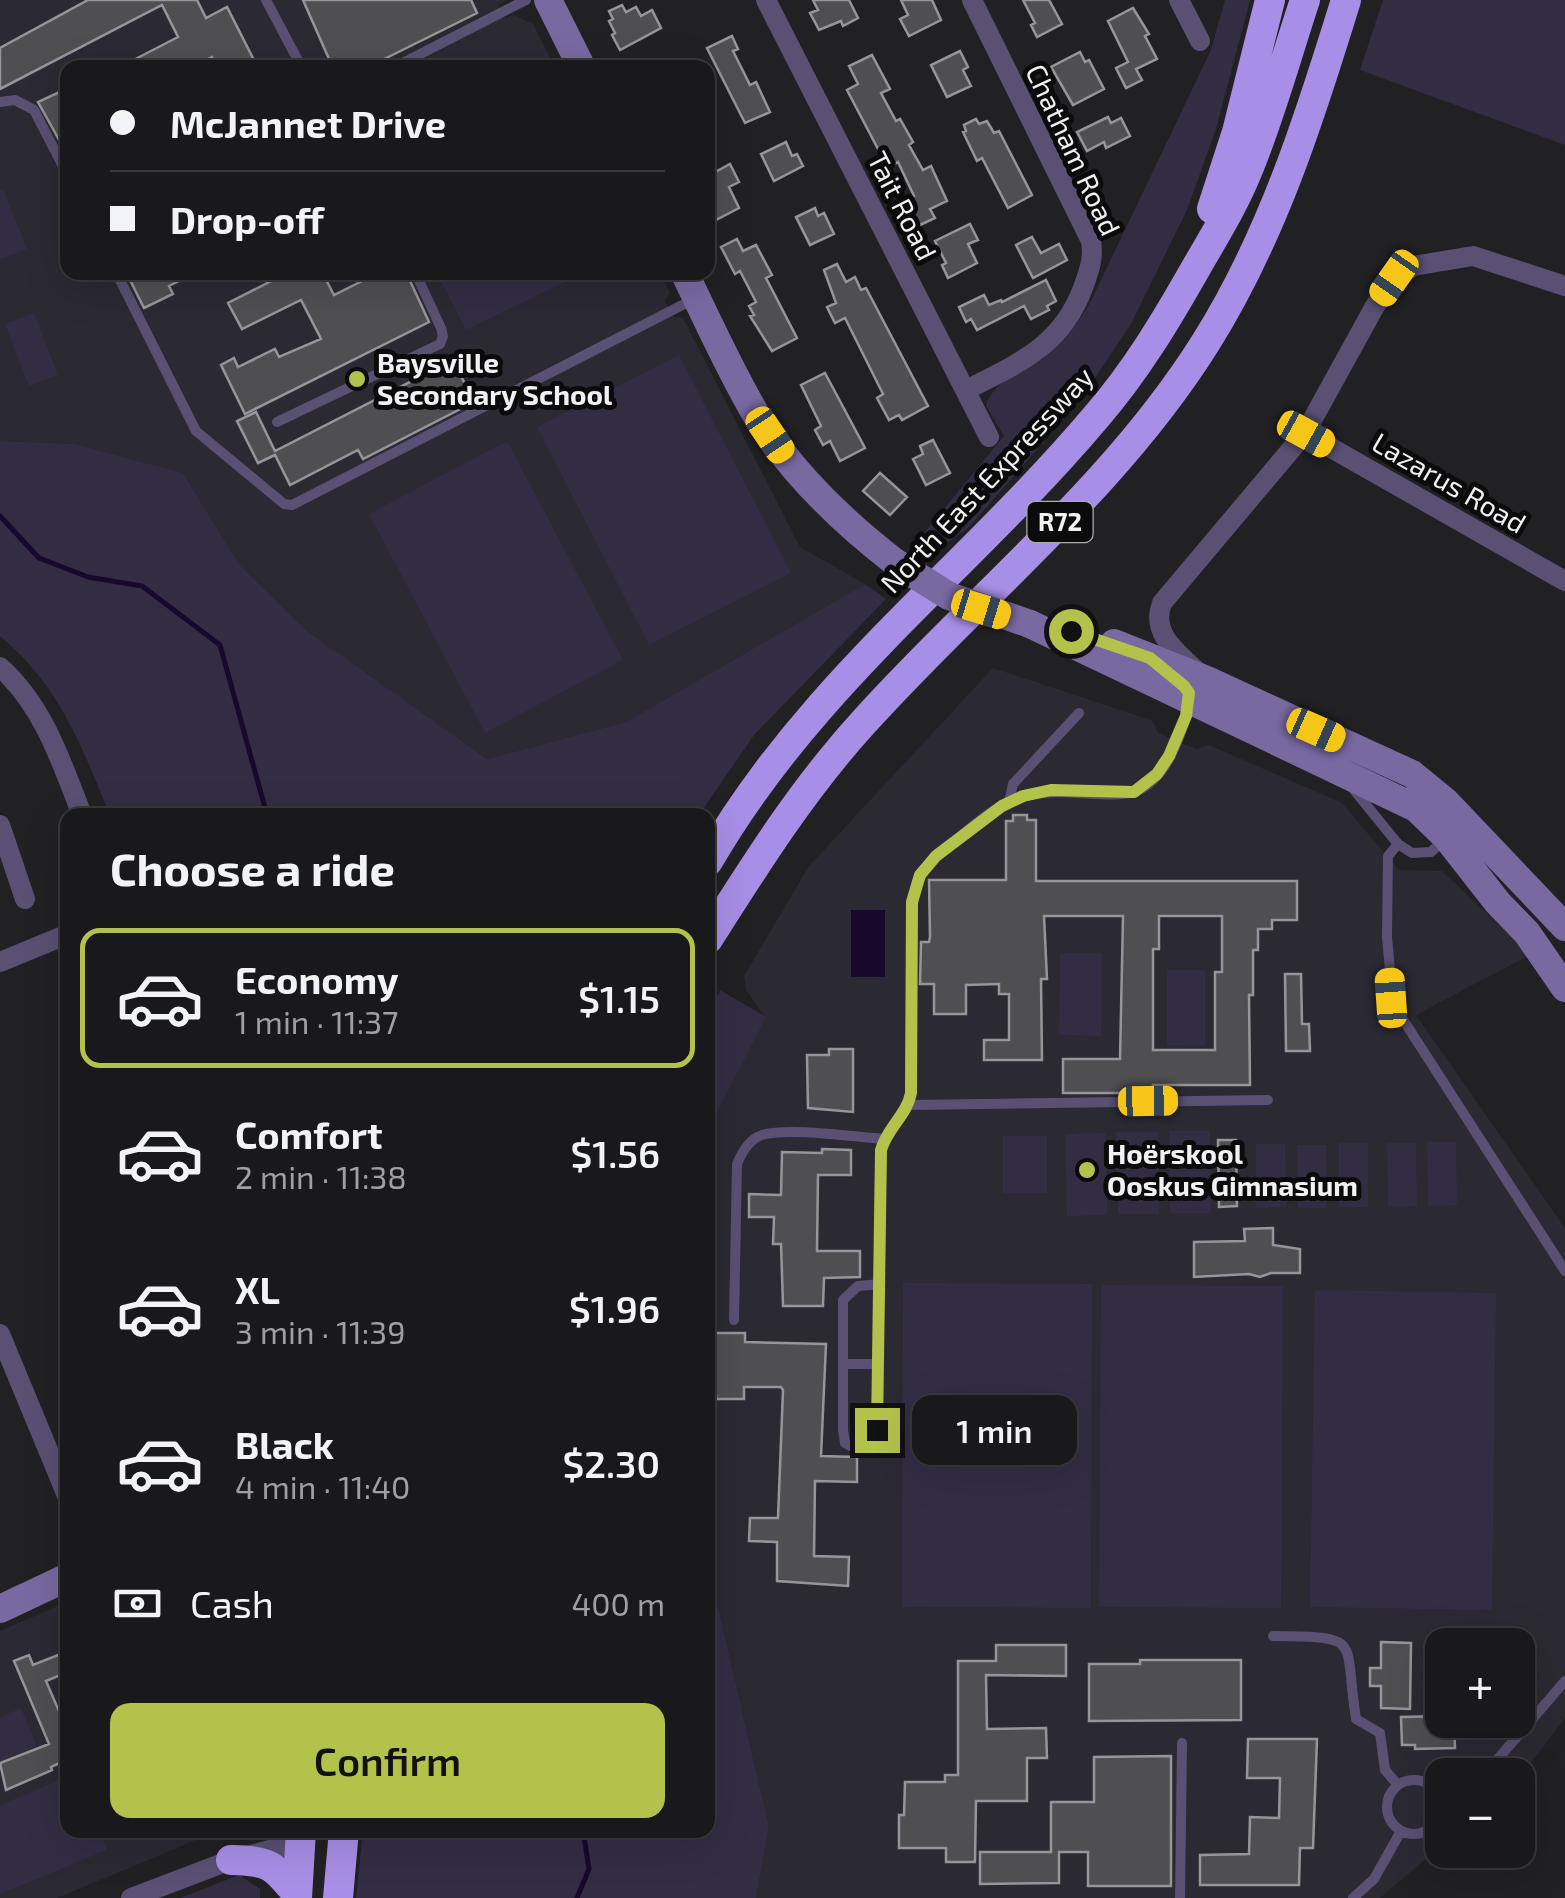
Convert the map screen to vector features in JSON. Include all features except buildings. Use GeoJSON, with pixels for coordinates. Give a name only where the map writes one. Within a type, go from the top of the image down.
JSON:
{"type":"FeatureCollection","features":[{"type":"Feature","properties":{"kind":"highway"},"geometry":{"type":"LineString","coordinates":[[1198,265],[1238,132],[1270,0]]}},
{"type":"Feature","properties":{"kind":"highway","name":"North East Expressway"},"geometry":{"type":"LineString","coordinates":[[715,850],[778,755],[824,700],[1096,418],[1151,344],[1223,224],[1247,172],[1305,0]]}},
{"type":"Feature","properties":{"kind":"highway","name":"R72"},"geometry":{"type":"LineString","coordinates":[[715,927],[778,828],[859,726],[1028,557],[1152,419],[1206,342],[1246,270],[1281,192],[1346,0]]}},
{"type":"Feature","properties":{"kind":"highway"},"geometry":{"type":"LineString","coordinates":[[1327,61],[1355,30],[1366,0]]}},
{"type":"Feature","properties":{"kind":"highway"},"geometry":{"type":"LineString","coordinates":[[297,1896],[306,1838]]}},
{"type":"Feature","properties":{"kind":"highway"},"geometry":{"type":"LineString","coordinates":[[338,1898],[343,1838]]}},
{"type":"Feature","properties":{"kind":"highway"},"geometry":{"type":"LineString","coordinates":[[231,1860],[257,1860],[274,1866],[297,1896]]}},
{"type":"Feature","properties":{"kind":"street"},"geometry":{"type":"LineString","coordinates":[[548,0],[578,60]]}},
{"type":"Feature","properties":{"kind":"street","name":"Tait Road"},"geometry":{"type":"LineString","coordinates":[[766,0],[989,437]]}},
{"type":"Feature","properties":{"kind":"street","name":"Chatham Road"},"geometry":{"type":"LineString","coordinates":[[966,390],[1021,363],[1049,342],[1080,296],[1092,252],[1091,241],[972,0]]}},
{"type":"Feature","properties":{"kind":"street"},"geometry":{"type":"LineString","coordinates":[[1186,2],[1200,41]]}},
{"type":"Feature","properties":{"kind":"street"},"geometry":{"type":"LineString","coordinates":[[1198,691],[1159,629],[1162,603],[1306,434],[1374,306],[1394,278],[1414,266],[1473,256],[1565,286]]}},
{"type":"Feature","properties":{"kind":"street"},"geometry":{"type":"LineString","coordinates":[[690,285],[758,418],[782,453],[824,500],[896,563],[948,596],[1030,624],[1126,668],[1198,691],[1342,774],[1372,784],[1453,827],[1565,927]]}},
{"type":"Feature","properties":{"kind":"street","name":"Lazarus Road"},"geometry":{"type":"LineString","coordinates":[[1306,434],[1565,581]]}},
{"type":"Feature","properties":{"kind":"street"},"geometry":{"type":"LineString","coordinates":[[1030,624],[1092,636],[1150,658],[1184,686],[1412,774],[1453,827],[1498,903],[1528,933],[1565,988]]}},
{"type":"Feature","properties":{"kind":"street"},"geometry":{"type":"LineString","coordinates":[[0,667],[52,736],[79,808]]}},
{"type":"Feature","properties":{"kind":"street"},"geometry":{"type":"LineString","coordinates":[[0,825],[25,899]]}},
{"type":"Feature","properties":{"kind":"street"},"geometry":{"type":"LineString","coordinates":[[0,962],[60,937]]}},
{"type":"Feature","properties":{"kind":"street"},"geometry":{"type":"LineString","coordinates":[[0,1334],[60,1479]]}},
{"type":"Feature","properties":{"kind":"street"},"geometry":{"type":"LineString","coordinates":[[0,1609],[60,1581]]}},
{"type":"Feature","properties":{"kind":"street"},"geometry":{"type":"LineString","coordinates":[[131,1898],[295,1838]]}},
{"type":"Feature","properties":{"kind":"lane"},"geometry":{"type":"LineString","coordinates":[[266,0],[298,60]]}},
{"type":"Feature","properties":{"kind":"lane"},"geometry":{"type":"LineString","coordinates":[[409,60],[526,0]]}},
{"type":"Feature","properties":{"kind":"lane"},"geometry":{"type":"LineString","coordinates":[[0,102],[15,100],[34,110],[60,160]]}},
{"type":"Feature","properties":{"kind":"lane"},"geometry":{"type":"LineString","coordinates":[[120,280],[196,431],[284,504],[292,505],[690,285]]}},
{"type":"Feature","properties":{"kind":"lane"},"geometry":{"type":"LineString","coordinates":[[277,422],[440,344],[441,328],[420,280]]}},
{"type":"Feature","properties":{"kind":"lane"},"geometry":{"type":"LineString","coordinates":[[880,1284],[858,1286],[844,1300],[846,1443],[854,1448],[867,1448],[875,1442],[877,1430],[880,1284],[881,1150],[884,1139],[909,1104],[914,888],[936,856],[982,818],[1009,802],[1051,790],[1134,792],[1157,774],[1169,756],[1198,691]]}},
{"type":"Feature","properties":{"kind":"lane"},"geometry":{"type":"LineString","coordinates":[[1009,802],[1013,784],[1078,713]]}},
{"type":"Feature","properties":{"kind":"lane"},"geometry":{"type":"LineString","coordinates":[[1342,774],[1398,844],[1412,853],[1432,852],[1453,827]]}},
{"type":"Feature","properties":{"kind":"lane"},"geometry":{"type":"LineString","coordinates":[[1398,844],[1388,856],[1387,937],[1392,1004],[1565,1271]]}},
{"type":"Feature","properties":{"kind":"lane"},"geometry":{"type":"LineString","coordinates":[[909,1104],[1268,1100]]}},
{"type":"Feature","properties":{"kind":"lane"},"geometry":{"type":"LineString","coordinates":[[734,1320],[737,1164],[742,1150],[758,1136],[778,1132],[884,1139]]}},
{"type":"Feature","properties":{"kind":"lane"},"geometry":{"type":"LineString","coordinates":[[843,1364],[878,1364]]}},
{"type":"Feature","properties":{"kind":"lane"},"geometry":{"type":"LineString","coordinates":[[1273,1636],[1330,1636],[1343,1642],[1350,1653],[1356,1719],[1380,1733],[1385,1770],[1398,1785]]}},
{"type":"Feature","properties":{"kind":"lane"},"geometry":{"type":"LineString","coordinates":[[1498,1758],[1565,1680]]}},
{"type":"Feature","properties":{"kind":"lane"},"geometry":{"type":"LineString","coordinates":[[1180,1898],[1182,1743]]}},
{"type":"Feature","properties":{"kind":"lane"},"geometry":{"type":"LineString","coordinates":[[1425,1783],[1416,1779],[1398,1785],[1391,1792],[1387,1810],[1401,1831],[1419,1834],[1425,1831]]}},
{"type":"Feature","properties":{"kind":"lane"},"geometry":{"type":"LineString","coordinates":[[1353,1898],[1374,1880],[1401,1831]]}},
{"type":"Feature","properties":{"kind":"shaded area","name":"Baysville Secondary School"},"geometry":{"type":"Polygon","coordinates":[[[0,0],[507,0],[498,5],[504,18],[514,15],[533,24],[551,60],[60,60],[60,280],[664,280],[670,293],[665,301],[674,317],[683,318],[800,547],[865,584],[626,722],[487,759],[306,630],[239,564],[183,473],[75,444],[0,441],[0,0]]]}},
{"type":"Feature","properties":{"kind":"shaded area"},"geometry":{"type":"Polygon","coordinates":[[[1225,0],[1250,0],[1216,129],[1187,210],[1131,324],[1081,399],[969,527],[927,557],[911,549],[1004,436],[986,406],[990,396],[1003,382],[1052,351],[1090,303],[1211,50],[1225,0]]]}},
{"type":"Feature","properties":{"kind":"shaded area"},"geometry":{"type":"Polygon","coordinates":[[[1383,0],[1565,0],[1565,145],[1360,70],[1383,0]]]}},
{"type":"Feature","properties":{"kind":"shaded area"},"geometry":{"type":"Polygon","coordinates":[[[3,189],[27,249],[0,259],[0,190],[3,189]]]}},
{"type":"Feature","properties":{"kind":"shaded area"},"geometry":{"type":"Polygon","coordinates":[[[441,280],[569,280],[466,330],[441,280]]]}},
{"type":"Feature","properties":{"kind":"shaded area"},"geometry":{"type":"Polygon","coordinates":[[[34,313],[58,375],[29,386],[5,324],[34,313]]]}},
{"type":"Feature","properties":{"kind":"shaded area"},"geometry":{"type":"Polygon","coordinates":[[[679,355],[791,573],[649,645],[537,427],[679,355]]]}},
{"type":"Feature","properties":{"kind":"shaded area"},"geometry":{"type":"Polygon","coordinates":[[[0,441],[75,444],[183,473],[239,564],[306,630],[487,759],[626,722],[865,584],[886,599],[754,735],[704,808],[107,808],[54,696],[0,636],[0,441]]]}},
{"type":"Feature","properties":{"kind":"shaded area"},"geometry":{"type":"Polygon","coordinates":[[[507,441],[623,660],[485,733],[369,514],[507,441]]]}},
{"type":"Feature","properties":{"kind":"shaded area","name":"Hoërskool Ooskus Gimnasium"},"geometry":{"type":"Polygon","coordinates":[[[993,668],[1153,721],[1157,732],[1177,742],[1197,749],[1209,745],[1342,803],[1399,870],[1442,871],[1530,955],[1416,1015],[1565,1228],[1565,1718],[1534,1758],[1425,1758],[1425,1860],[1380,1898],[756,1898],[769,1827],[715,1593],[715,1116],[765,1017],[746,990],[744,976],[809,866],[993,668]]]}},
{"type":"Feature","properties":{"kind":"shaded area"},"geometry":{"type":"Polygon","coordinates":[[[851,910],[885,910],[885,977],[851,977],[851,910]]]}},
{"type":"Feature","properties":{"kind":"shaded area"},"geometry":{"type":"Polygon","coordinates":[[[1060,953],[1102,953],[1101,1036],[1059,1035],[1060,953]]]}},
{"type":"Feature","properties":{"kind":"shaded area"},"geometry":{"type":"Polygon","coordinates":[[[1167,970],[1205,970],[1205,1046],[1167,1045],[1167,970]]]}},
{"type":"Feature","properties":{"kind":"shaded area"},"geometry":{"type":"Polygon","coordinates":[[[720,990],[766,1017],[715,1116],[715,1001],[720,990]]]}},
{"type":"Feature","properties":{"kind":"shaded area"},"geometry":{"type":"Polygon","coordinates":[[[1169,1131],[1210,1131],[1211,1213],[1170,1213],[1169,1131]]]}},
{"type":"Feature","properties":{"kind":"shaded area"},"geometry":{"type":"Polygon","coordinates":[[[1116,1132],[1158,1132],[1159,1214],[1118,1214],[1116,1132]]]}},
{"type":"Feature","properties":{"kind":"shaded area"},"geometry":{"type":"Polygon","coordinates":[[[1106,1133],[1107,1215],[1067,1216],[1065,1134],[1106,1133]]]}},
{"type":"Feature","properties":{"kind":"shaded area"},"geometry":{"type":"Polygon","coordinates":[[[1003,1136],[1047,1136],[1047,1193],[1003,1193],[1003,1136]]]}},
{"type":"Feature","properties":{"kind":"shaded area"},"geometry":{"type":"Polygon","coordinates":[[[1427,1142],[1456,1142],[1457,1205],[1428,1206],[1427,1142]]]}},
{"type":"Feature","properties":{"kind":"shaded area"},"geometry":{"type":"Polygon","coordinates":[[[1339,1143],[1368,1143],[1368,1207],[1339,1207],[1339,1143]]]}},
{"type":"Feature","properties":{"kind":"shaded area"},"geometry":{"type":"Polygon","coordinates":[[[1387,1143],[1416,1143],[1417,1206],[1388,1207],[1387,1143]]]}},
{"type":"Feature","properties":{"kind":"shaded area"},"geometry":{"type":"Polygon","coordinates":[[[1256,1144],[1285,1144],[1286,1207],[1256,1208],[1256,1144]]]}},
{"type":"Feature","properties":{"kind":"shaded area"},"geometry":{"type":"Polygon","coordinates":[[[1297,1145],[1326,1145],[1327,1208],[1298,1208],[1297,1145]]]}},
{"type":"Feature","properties":{"kind":"shaded area"},"geometry":{"type":"Polygon","coordinates":[[[903,1283],[1092,1284],[1091,1608],[902,1607],[903,1283]]]}},
{"type":"Feature","properties":{"kind":"shaded area"},"geometry":{"type":"Polygon","coordinates":[[[1101,1285],[1283,1286],[1281,1608],[1099,1607],[1101,1285]]]}},
{"type":"Feature","properties":{"kind":"shaded area"},"geometry":{"type":"Polygon","coordinates":[[[1315,1290],[1496,1293],[1492,1610],[1310,1607],[1315,1290]]]}},
{"type":"Feature","properties":{"kind":"shaded area"},"geometry":{"type":"Polygon","coordinates":[[[715,1593],[769,1827],[756,1898],[356,1898],[362,1838],[715,1838],[715,1593]]]}},
{"type":"Feature","properties":{"kind":"shaded area"},"geometry":{"type":"Polygon","coordinates":[[[60,1605],[60,1838],[201,1838],[57,1898],[0,1898],[0,1631],[60,1605]]]}},
{"type":"Feature","properties":{"kind":"shaded area"},"geometry":{"type":"Polygon","coordinates":[[[21,1708],[37,1746],[0,1762],[0,1717],[21,1708]]]}},
{"type":"Feature","properties":{"kind":"shaded area"},"geometry":{"type":"Polygon","coordinates":[[[60,1780],[60,1838],[102,1838],[107,1850],[0,1894],[0,1805],[60,1780]]]}},
{"type":"Feature","properties":{"kind":"shaded area"},"geometry":{"type":"Polygon","coordinates":[[[239,1875],[260,1889],[260,1898],[180,1898],[239,1875]]]}},
{"type":"Feature","properties":{"kind":"waterway"},"geometry":{"type":"LineString","coordinates":[[0,516],[39,558],[88,577],[142,586],[220,645],[265,808]]}},
{"type":"Feature","properties":{"kind":"waterway"},"geometry":{"type":"LineString","coordinates":[[577,1898],[589,1869],[584,1838]]}},
{"type":"Feature","properties":{"kind":"place","name":"Baysville Secondary School"},"geometry":{"type":"Point","coordinates":[357,379]}},
{"type":"Feature","properties":{"kind":"place","name":"Hoërskool Ooskus Gimnasium"},"geometry":{"type":"Point","coordinates":[1087,1170]}},
{"type":"Feature","properties":{"kind":"route"},"geometry":{"type":"LineString","coordinates":[[877,1430],[881,1150],[888,1130],[909,1104],[911,1093],[914,888],[936,856],[982,818],[1023,796],[1051,790],[1134,792],[1147,784],[1169,756],[1186,716],[1189,693],[1150,658],[1071,631]]}}]}
